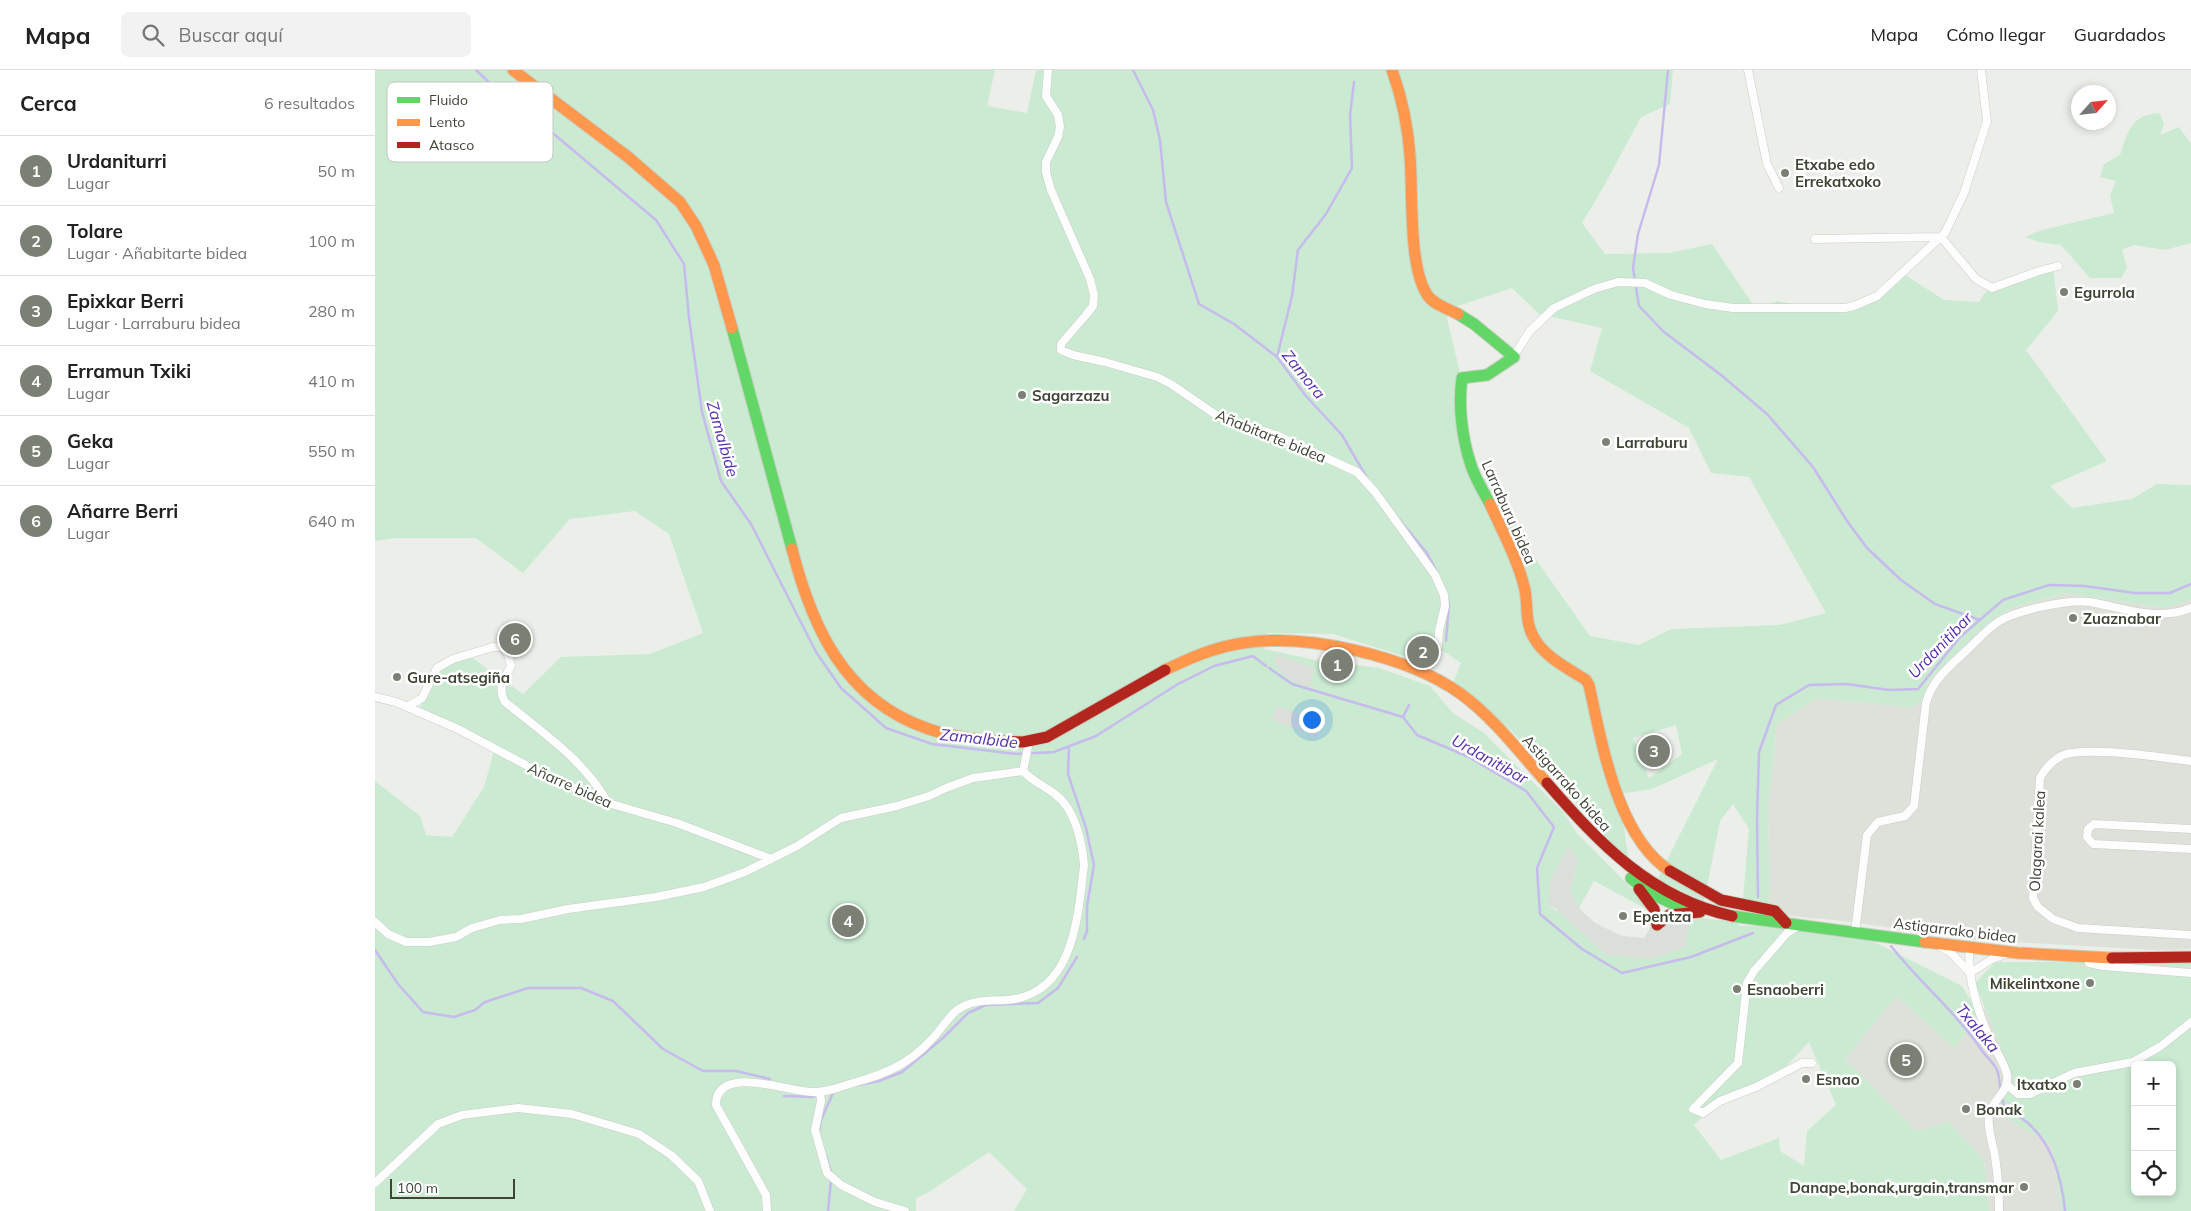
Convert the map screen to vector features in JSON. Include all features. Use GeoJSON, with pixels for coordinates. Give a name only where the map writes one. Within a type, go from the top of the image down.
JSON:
{"type":"FeatureCollection","features":[{"type":"Feature","properties":{"kind":"main road"},"geometry":{"type":"LineString","coordinates":[[513,70],[529,82]]}},
{"type":"Feature","properties":{"kind":"main road","name":"Larraburu bidea"},"geometry":{"type":"LineString","coordinates":[[1392,70],[1402,99],[1406,126],[1410,155],[1417,266],[1423,290],[1435,303],[1461,315],[1514,357],[1487,375],[1462,378],[1460,393],[1463,433],[1470,463],[1516,559],[1525,592],[1528,624],[1533,637],[1548,655],[1586,680],[1589,685],[1603,747],[1621,803],[1634,834],[1649,854],[1661,866],[1721,900],[1775,911],[1786,923]]}},
{"type":"Feature","properties":{"kind":"main road"},"geometry":{"type":"LineString","coordinates":[[553,100],[661,184],[680,202],[704,239],[714,265],[810,605],[817,626],[839,664],[861,688],[894,712],[939,732],[976,738],[1015,736],[1063,726]]}},
{"type":"Feature","properties":{"kind":"main road","name":"Astigarrako bidea"},"geometry":{"type":"LineString","coordinates":[[976,738],[1028,747],[1060,731],[1063,726],[1194,656],[1220,647],[1283,640],[1309,642],[1376,657],[1425,673],[1461,694],[1483,712],[1509,740],[1632,880],[1665,905],[1686,910],[1699,910],[1731,916],[2009,953],[2088,958],[2191,957]]}},
{"type":"Feature","properties":{"kind":"main road"},"geometry":{"type":"LineString","coordinates":[[1015,736],[1025,739],[1028,747]]}},
{"type":"Feature","properties":{"kind":"main road","name":"Astigarrako bidea"},"geometry":{"type":"LineString","coordinates":[[1604,846],[1637,875],[1659,890],[1699,910]]}},
{"type":"Feature","properties":{"kind":"main road"},"geometry":{"type":"LineString","coordinates":[[1632,880],[1654,909],[1657,925],[1669,915],[1699,910]]}},
{"type":"Feature","properties":{"kind":"main road"},"geometry":{"type":"LineString","coordinates":[[1659,890],[1665,905]]}},
{"type":"Feature","properties":{"kind":"street","name":"Añabitarte bidea"},"geometry":{"type":"LineString","coordinates":[[1049,70],[1046,96],[1057,115],[1060,127],[1058,137],[1046,162],[1046,172],[1051,190],[1094,295],[1093,306],[1061,344],[1061,350],[1073,355],[1157,377],[1171,384],[1219,417],[1276,435],[1357,472],[1375,492],[1435,575],[1444,595],[1445,606],[1439,631],[1438,647],[1425,673]]}},
{"type":"Feature","properties":{"kind":"street"},"geometry":{"type":"LineString","coordinates":[[1748,70],[1767,164],[1779,188]]}},
{"type":"Feature","properties":{"kind":"street"},"geometry":{"type":"LineString","coordinates":[[1517,351],[1530,331],[1555,308],[1594,289],[1618,282],[1645,283],[1671,295],[1705,304],[1733,308],[1834,308],[1853,306],[1877,296],[1941,237],[1963,193],[1987,121],[1981,70]]}},
{"type":"Feature","properties":{"kind":"street"},"geometry":{"type":"LineString","coordinates":[[1815,239],[1941,237]]}},
{"type":"Feature","properties":{"kind":"street"},"geometry":{"type":"LineString","coordinates":[[1941,237],[1976,279],[1992,288],[2058,266]]}},
{"type":"Feature","properties":{"kind":"street"},"geometry":{"type":"LineString","coordinates":[[1855,932],[1865,840],[1873,826],[1883,820],[1900,818],[1909,813],[1915,801],[1926,704],[1932,688],[1941,674],[1994,625],[2013,615],[2074,601],[2158,615],[2191,608]]}},
{"type":"Feature","properties":{"kind":"street"},"geometry":{"type":"LineString","coordinates":[[407,707],[422,698],[437,668],[453,659],[493,647],[502,648],[508,654],[511,666],[502,684],[500,693],[505,702],[582,766],[597,784],[608,802]]}},
{"type":"Feature","properties":{"kind":"street","name":"Añarre bidea"},"geometry":{"type":"LineString","coordinates":[[375,697],[407,707],[458,729],[539,772],[608,802],[677,823],[771,859]]}},
{"type":"Feature","properties":{"kind":"street"},"geometry":{"type":"LineString","coordinates":[[1024,768],[1028,747]]}},
{"type":"Feature","properties":{"kind":"street","name":"Olagarai kalea"},"geometry":{"type":"LineString","coordinates":[[2191,761],[2081,751],[2062,756],[2046,766],[2040,778],[2033,898],[2038,907],[2053,919],[2078,928],[2191,935]]}},
{"type":"Feature","properties":{"kind":"street"},"geometry":{"type":"LineString","coordinates":[[375,922],[388,934],[405,942],[429,942],[456,937],[472,928],[499,920],[521,919],[568,909],[656,897],[705,887],[745,872],[797,846],[841,818],[905,804],[973,778],[1024,768]]}},
{"type":"Feature","properties":{"kind":"street"},"geometry":{"type":"LineString","coordinates":[[767,1211],[766,1195],[716,1105],[716,1099],[724,1088],[741,1081],[788,1090],[820,1092],[889,1072],[911,1059],[957,1011],[975,1002],[1008,1000],[1035,991],[1047,983],[1057,972],[1073,939],[1084,865],[1083,853],[1075,826],[1064,802],[1024,768]]}},
{"type":"Feature","properties":{"kind":"street"},"geometry":{"type":"LineString","coordinates":[[2191,829],[2094,824],[2087,828],[2087,837],[2093,844],[2191,849]]}},
{"type":"Feature","properties":{"kind":"street"},"geometry":{"type":"LineString","coordinates":[[1731,916],[1733,903]]}},
{"type":"Feature","properties":{"kind":"street"},"geometry":{"type":"LineString","coordinates":[[1800,924],[1787,933],[1754,971],[1747,983],[1738,1063],[1693,1108],[1703,1113],[1720,1101],[1756,1087],[1801,1063],[1812,1063]]}},
{"type":"Feature","properties":{"kind":"street"},"geometry":{"type":"LineString","coordinates":[[1936,944],[1950,952],[1970,973]]}},
{"type":"Feature","properties":{"kind":"street"},"geometry":{"type":"LineString","coordinates":[[1970,948],[1970,973],[1990,1040],[2005,1066],[2005,1088],[1990,1108],[1989,1130],[1995,1156],[1999,1211]]}},
{"type":"Feature","properties":{"kind":"street"},"geometry":{"type":"LineString","coordinates":[[1970,973],[1992,959],[2009,953]]}},
{"type":"Feature","properties":{"kind":"street"},"geometry":{"type":"LineString","coordinates":[[2088,958],[2089,963],[2103,966],[2191,973]]}},
{"type":"Feature","properties":{"kind":"street"},"geometry":{"type":"LineString","coordinates":[[2005,1088],[2018,1094],[2030,1094],[2074,1073],[2133,1062],[2161,1046],[2191,1022]]}},
{"type":"Feature","properties":{"kind":"street"},"geometry":{"type":"LineString","coordinates":[[820,1092],[821,1101],[815,1130],[827,1173],[841,1185],[875,1202],[905,1211]]}},
{"type":"Feature","properties":{"kind":"street"},"geometry":{"type":"LineString","coordinates":[[375,1182],[439,1124],[462,1115],[518,1108],[572,1114],[639,1134],[671,1155],[698,1181],[710,1211]]}},
{"type":"Feature","properties":{"kind":"shaded area"},"geometry":{"type":"Polygon","coordinates":[[[2066,593],[2164,608],[2191,600],[2191,949],[2154,950],[1977,940],[1843,921],[1770,914],[1768,807],[1777,724],[1816,698],[1912,707],[1922,701],[1928,682],[1984,626],[2011,608],[2066,593]]]}},
{"type":"Feature","properties":{"kind":"shaded area"},"geometry":{"type":"Polygon","coordinates":[[[1276,654],[1314,668],[1310,688],[1286,678],[1275,664],[1276,654]]]}},
{"type":"Feature","properties":{"kind":"shaded area"},"geometry":{"type":"Polygon","coordinates":[[[1277,706],[1322,722],[1318,738],[1272,720],[1277,706]]]}},
{"type":"Feature","properties":{"kind":"shaded area"},"geometry":{"type":"Polygon","coordinates":[[[1568,846],[1578,860],[1570,891],[1579,908],[1595,923],[1622,936],[1644,938],[1652,925],[1689,923],[1686,947],[1651,959],[1606,955],[1555,908],[1548,906],[1550,881],[1568,846]]]}},
{"type":"Feature","properties":{"kind":"shaded area"},"geometry":{"type":"Polygon","coordinates":[[[1896,996],[1955,1048],[1985,1007],[2015,1080],[1989,1108],[2051,1144],[2062,1211],[1989,1211],[1984,1160],[1948,1123],[1917,1132],[1845,1059],[1896,996]]]}},
{"type":"Feature","properties":{"kind":"green space"},"geometry":{"type":"Polygon","coordinates":[[[375,70],[995,70],[987,106],[1027,113],[1036,70],[1673,70],[1670,104],[1641,117],[1582,223],[1605,254],[1669,253],[1712,244],[1756,309],[1777,301],[1834,311],[1878,299],[1904,274],[1944,300],[1979,302],[1987,290],[2053,266],[2058,311],[2026,350],[2107,461],[2050,486],[2072,508],[2132,499],[2157,484],[2191,485],[2191,600],[2164,608],[2066,593],[2011,608],[1984,626],[1928,682],[1922,701],[1911,707],[1816,698],[1777,724],[1768,807],[1770,914],[1742,910],[1749,829],[1733,804],[1720,821],[1704,901],[1657,880],[1718,759],[1652,789],[1619,794],[1629,862],[1511,730],[1453,683],[1461,663],[1422,637],[1410,658],[1333,634],[1267,633],[1264,649],[1315,660],[1379,668],[1430,686],[1453,713],[1484,733],[1564,813],[1576,832],[1642,899],[1650,911],[1594,881],[1579,908],[1570,891],[1578,860],[1569,847],[1548,906],[1651,959],[1664,925],[1669,918],[1682,916],[1737,922],[1739,926],[1774,925],[1872,941],[1962,986],[1979,1014],[1955,1048],[1896,996],[1845,1059],[1917,1132],[1948,1122],[1984,1160],[1989,1211],[1014,1211],[1027,1189],[989,1152],[929,1192],[916,1198],[916,1211],[375,1211],[375,781],[420,816],[426,835],[452,837],[484,787],[494,751],[417,713],[437,671],[467,654],[523,694],[561,657],[650,654],[703,633],[669,534],[635,511],[570,519],[523,573],[476,538],[395,538],[375,541],[375,70]],[[1512,288],[1445,310],[1461,377],[1471,473],[1496,483],[1530,551],[1590,636],[1639,645],[1671,629],[1780,625],[1826,613],[1749,477],[1711,473],[1689,428],[1590,371],[1602,328],[1539,314],[1512,288]],[[1676,725],[1633,738],[1649,778],[1682,754],[1676,725]],[[1809,1042],[1775,1078],[1712,1108],[1694,1125],[1721,1160],[1779,1138],[1780,1151],[1804,1166],[1807,1131],[1836,1105],[1809,1042]]]}},
{"type":"Feature","properties":{"kind":"green space"},"geometry":{"type":"Polygon","coordinates":[[[2159,113],[2164,123],[2160,135],[2179,127],[2191,144],[2191,243],[2165,250],[2134,245],[2122,250],[2127,268],[2121,278],[2090,278],[2061,245],[2039,242],[2025,237],[2042,230],[2114,213],[2110,195],[2116,181],[2100,177],[2104,164],[2120,155],[2129,132],[2136,121],[2142,117],[2159,113]]]}},
{"type":"Feature","properties":{"kind":"green space"},"geometry":{"type":"Polygon","coordinates":[[[1995,962],[2191,962],[2191,1211],[2062,1211],[2051,1144],[1989,1108],[2014,1080],[1975,983],[1995,962]]]}},
{"type":"Feature","properties":{"kind":"waterway","name":"Zamalbide"},"geometry":{"type":"LineString","coordinates":[[476,70],[489,82]]}},
{"type":"Feature","properties":{"kind":"waterway","name":"Zamora"},"geometry":{"type":"LineString","coordinates":[[1133,70],[1153,110],[1160,140],[1166,202],[1199,304],[1234,324],[1277,357],[1306,396],[1342,435],[1367,478]]}},
{"type":"Feature","properties":{"kind":"waterway"},"geometry":{"type":"LineString","coordinates":[[1668,70],[1659,165],[1638,234],[1633,268],[1639,306],[1664,332],[1721,375],[1767,414],[1813,467],[1847,521],[1867,548],[1901,580],[1935,604],[1980,620]]}},
{"type":"Feature","properties":{"kind":"waterway"},"geometry":{"type":"LineString","coordinates":[[1277,357],[1292,296],[1298,250],[1326,214],[1352,168],[1350,115],[1354,82]]}},
{"type":"Feature","properties":{"kind":"waterway","name":"Zamalbide"},"geometry":{"type":"LineString","coordinates":[[553,133],[656,220],[684,264],[689,318],[702,412],[721,481],[751,524],[816,652],[841,688],[886,728],[932,744],[1016,754],[1054,752],[1096,736],[1178,684],[1214,666],[1253,656],[1266,666]]}},
{"type":"Feature","properties":{"kind":"waterway","name":"Zamora"},"geometry":{"type":"LineString","coordinates":[[1398,518],[1427,553],[1437,572]]}},
{"type":"Feature","properties":{"kind":"waterway","name":"Urdanitibar"},"geometry":{"type":"LineString","coordinates":[[1758,897],[1757,818],[1759,752],[1776,705],[1809,685],[1847,684],[1889,690],[1918,689],[1960,637],[2003,600],[2049,585],[2084,586],[2135,593],[2170,593],[2191,584]]}},
{"type":"Feature","properties":{"kind":"waterway","name":"Zamora"},"geometry":{"type":"LineString","coordinates":[[1446,641],[1449,604],[1447,598]]}},
{"type":"Feature","properties":{"kind":"waterway","name":"Urdanitibar"},"geometry":{"type":"LineString","coordinates":[[1269,668],[1292,684],[1403,717],[1417,735],[1469,757],[1526,791],[1554,827],[1537,868],[1540,914],[1582,949],[1622,973],[1691,957],[1753,933]]}},
{"type":"Feature","properties":{"kind":"waterway"},"geometry":{"type":"LineString","coordinates":[[1403,717],[1409,705]]}},
{"type":"Feature","properties":{"kind":"waterway"},"geometry":{"type":"LineString","coordinates":[[1069,748],[1068,774],[1086,828],[1094,865],[1087,906],[1087,931],[1084,939]]}},
{"type":"Feature","properties":{"kind":"waterway","name":"Txalaka"},"geometry":{"type":"LineString","coordinates":[[1891,946],[1962,1024],[1994,1065],[1998,1073],[2001,1092]]}},
{"type":"Feature","properties":{"kind":"waterway"},"geometry":{"type":"LineString","coordinates":[[375,950],[398,984],[423,1012],[454,1017],[475,1010],[485,1002],[528,988],[581,988],[613,1001],[663,1049],[703,1071],[736,1071],[770,1079]]}},
{"type":"Feature","properties":{"kind":"waterway"},"geometry":{"type":"LineString","coordinates":[[858,1085],[879,1081],[902,1072],[943,1038],[968,1013],[986,1005],[1038,1003],[1058,988],[1077,957]]}},
{"type":"Feature","properties":{"kind":"waterway"},"geometry":{"type":"LineString","coordinates":[[819,1131],[821,1120],[833,1093]]}},
{"type":"Feature","properties":{"kind":"waterway"},"geometry":{"type":"LineString","coordinates":[[784,1096],[813,1097]]}},
{"type":"Feature","properties":{"kind":"waterway","name":"Txalaka"},"geometry":{"type":"LineString","coordinates":[[2002,1098],[2004,1106],[2027,1122],[2045,1143],[2059,1176],[2065,1211]]}},
{"type":"Feature","properties":{"kind":"waterway"},"geometry":{"type":"LineString","coordinates":[[826,1156],[831,1172]]}},
{"type":"Feature","properties":{"kind":"waterway"},"geometry":{"type":"LineString","coordinates":[[828,1211],[831,1180]]}},
{"type":"Feature","properties":{"kind":"traffic: fast"},"geometry":{"type":"LineString","coordinates":[[1458,314],[1474,324],[1514,357],[1487,375],[1462,378],[1461,420],[1465,442],[1474,473],[1490,504]]}},
{"type":"Feature","properties":{"kind":"traffic: fast"},"geometry":{"type":"LineString","coordinates":[[732,328],[792,549]]}},
{"type":"Feature","properties":{"kind":"traffic: fast"},"geometry":{"type":"LineString","coordinates":[[1631,878],[1646,891],[1684,909]]}},
{"type":"Feature","properties":{"kind":"traffic: fast"},"geometry":{"type":"LineString","coordinates":[[1732,916],[1925,942]]}},
{"type":"Feature","properties":{"kind":"traffic: slow"},"geometry":{"type":"LineString","coordinates":[[513,70],[529,82]]}},
{"type":"Feature","properties":{"kind":"traffic: slow"},"geometry":{"type":"LineString","coordinates":[[1392,70],[1402,102],[1408,134],[1414,249],[1417,267],[1428,296],[1438,304],[1458,314]]}},
{"type":"Feature","properties":{"kind":"traffic: slow"},"geometry":{"type":"LineString","coordinates":[[553,100],[628,157],[680,202],[696,226],[714,265],[732,328]]}},
{"type":"Feature","properties":{"kind":"traffic: slow"},"geometry":{"type":"LineString","coordinates":[[1490,504],[1510,547],[1522,579],[1530,631],[1537,643],[1549,656],[1586,680],[1589,685],[1606,760],[1625,812],[1637,836],[1652,856],[1670,871]]}},
{"type":"Feature","properties":{"kind":"traffic: slow"},"geometry":{"type":"LineString","coordinates":[[792,549],[810,606],[822,632],[836,657],[853,679],[873,699],[898,715],[934,731],[993,741]]}},
{"type":"Feature","properties":{"kind":"traffic: slow"},"geometry":{"type":"LineString","coordinates":[[1165,670],[1213,650],[1243,643],[1297,641],[1356,650],[1414,669],[1439,680],[1461,694],[1496,725],[1547,783]]}},
{"type":"Feature","properties":{"kind":"traffic: slow"},"geometry":{"type":"LineString","coordinates":[[1925,942],[2018,953],[2112,958]]}},
{"type":"Feature","properties":{"kind":"traffic: jam"},"geometry":{"type":"LineString","coordinates":[[993,741],[1023,742],[1047,737],[1165,670]]}},
{"type":"Feature","properties":{"kind":"traffic: jam"},"geometry":{"type":"LineString","coordinates":[[1547,783],[1587,827],[1629,866],[1676,896],[1703,908],[1732,916]]}},
{"type":"Feature","properties":{"kind":"traffic: jam"},"geometry":{"type":"LineString","coordinates":[[1670,871],[1721,900],[1775,911],[1786,923]]}},
{"type":"Feature","properties":{"kind":"traffic: jam"},"geometry":{"type":"LineString","coordinates":[[1639,889],[1654,909],[1657,925]]}},
{"type":"Feature","properties":{"kind":"traffic: jam"},"geometry":{"type":"LineString","coordinates":[[1657,925],[1669,915],[1700,912]]}},
{"type":"Feature","properties":{"kind":"traffic: jam"},"geometry":{"type":"LineString","coordinates":[[2112,958],[2191,957]]}},
{"type":"Feature","properties":{"kind":"place","name":"Etxabe edo Errekatxoko"},"geometry":{"type":"Point","coordinates":[1785,173]}},
{"type":"Feature","properties":{"kind":"place","name":"Egurrola"},"geometry":{"type":"Point","coordinates":[2064,292]}},
{"type":"Feature","properties":{"kind":"place","name":"Sagarzazu"},"geometry":{"type":"Point","coordinates":[1022,395]}},
{"type":"Feature","properties":{"kind":"place","name":"Larraburu"},"geometry":{"type":"Point","coordinates":[1606,442]}},
{"type":"Feature","properties":{"kind":"place","name":"Zuaznabar"},"geometry":{"type":"Point","coordinates":[2073,618]}},
{"type":"Feature","properties":{"kind":"place","name":"Añarre Berri"},"geometry":{"type":"Point","coordinates":[515,639]}},
{"type":"Feature","properties":{"kind":"place","name":"Tolare"},"geometry":{"type":"Point","coordinates":[1423,652]}},
{"type":"Feature","properties":{"kind":"place","name":"Urdaniturri"},"geometry":{"type":"Point","coordinates":[1337,665]}},
{"type":"Feature","properties":{"kind":"place","name":"Gure-atsegiña"},"geometry":{"type":"Point","coordinates":[397,677]}},
{"type":"Feature","properties":{"kind":"place","name":"Epixkar Berri"},"geometry":{"type":"Point","coordinates":[1654,751]}},
{"type":"Feature","properties":{"kind":"place","name":"Epentza"},"geometry":{"type":"Point","coordinates":[1623,916]}},
{"type":"Feature","properties":{"kind":"place","name":"Erramun Txiki"},"geometry":{"type":"Point","coordinates":[848,921]}},
{"type":"Feature","properties":{"kind":"place","name":"Mikelintxone"},"geometry":{"type":"Point","coordinates":[2090,983]}},
{"type":"Feature","properties":{"kind":"place","name":"Esnaoberri"},"geometry":{"type":"Point","coordinates":[1737,989]}},
{"type":"Feature","properties":{"kind":"place","name":"Geka"},"geometry":{"type":"Point","coordinates":[1906,1060]}},
{"type":"Feature","properties":{"kind":"place","name":"Esnao"},"geometry":{"type":"Point","coordinates":[1806,1079]}},
{"type":"Feature","properties":{"kind":"place","name":"Itxatxo"},"geometry":{"type":"Point","coordinates":[2077,1084]}},
{"type":"Feature","properties":{"kind":"place","name":"Bonak"},"geometry":{"type":"Point","coordinates":[1966,1109]}},
{"type":"Feature","properties":{"kind":"place","name":"Danape,bonak,urgain,transmar"},"geometry":{"type":"Point","coordinates":[2024,1187]}}]}
